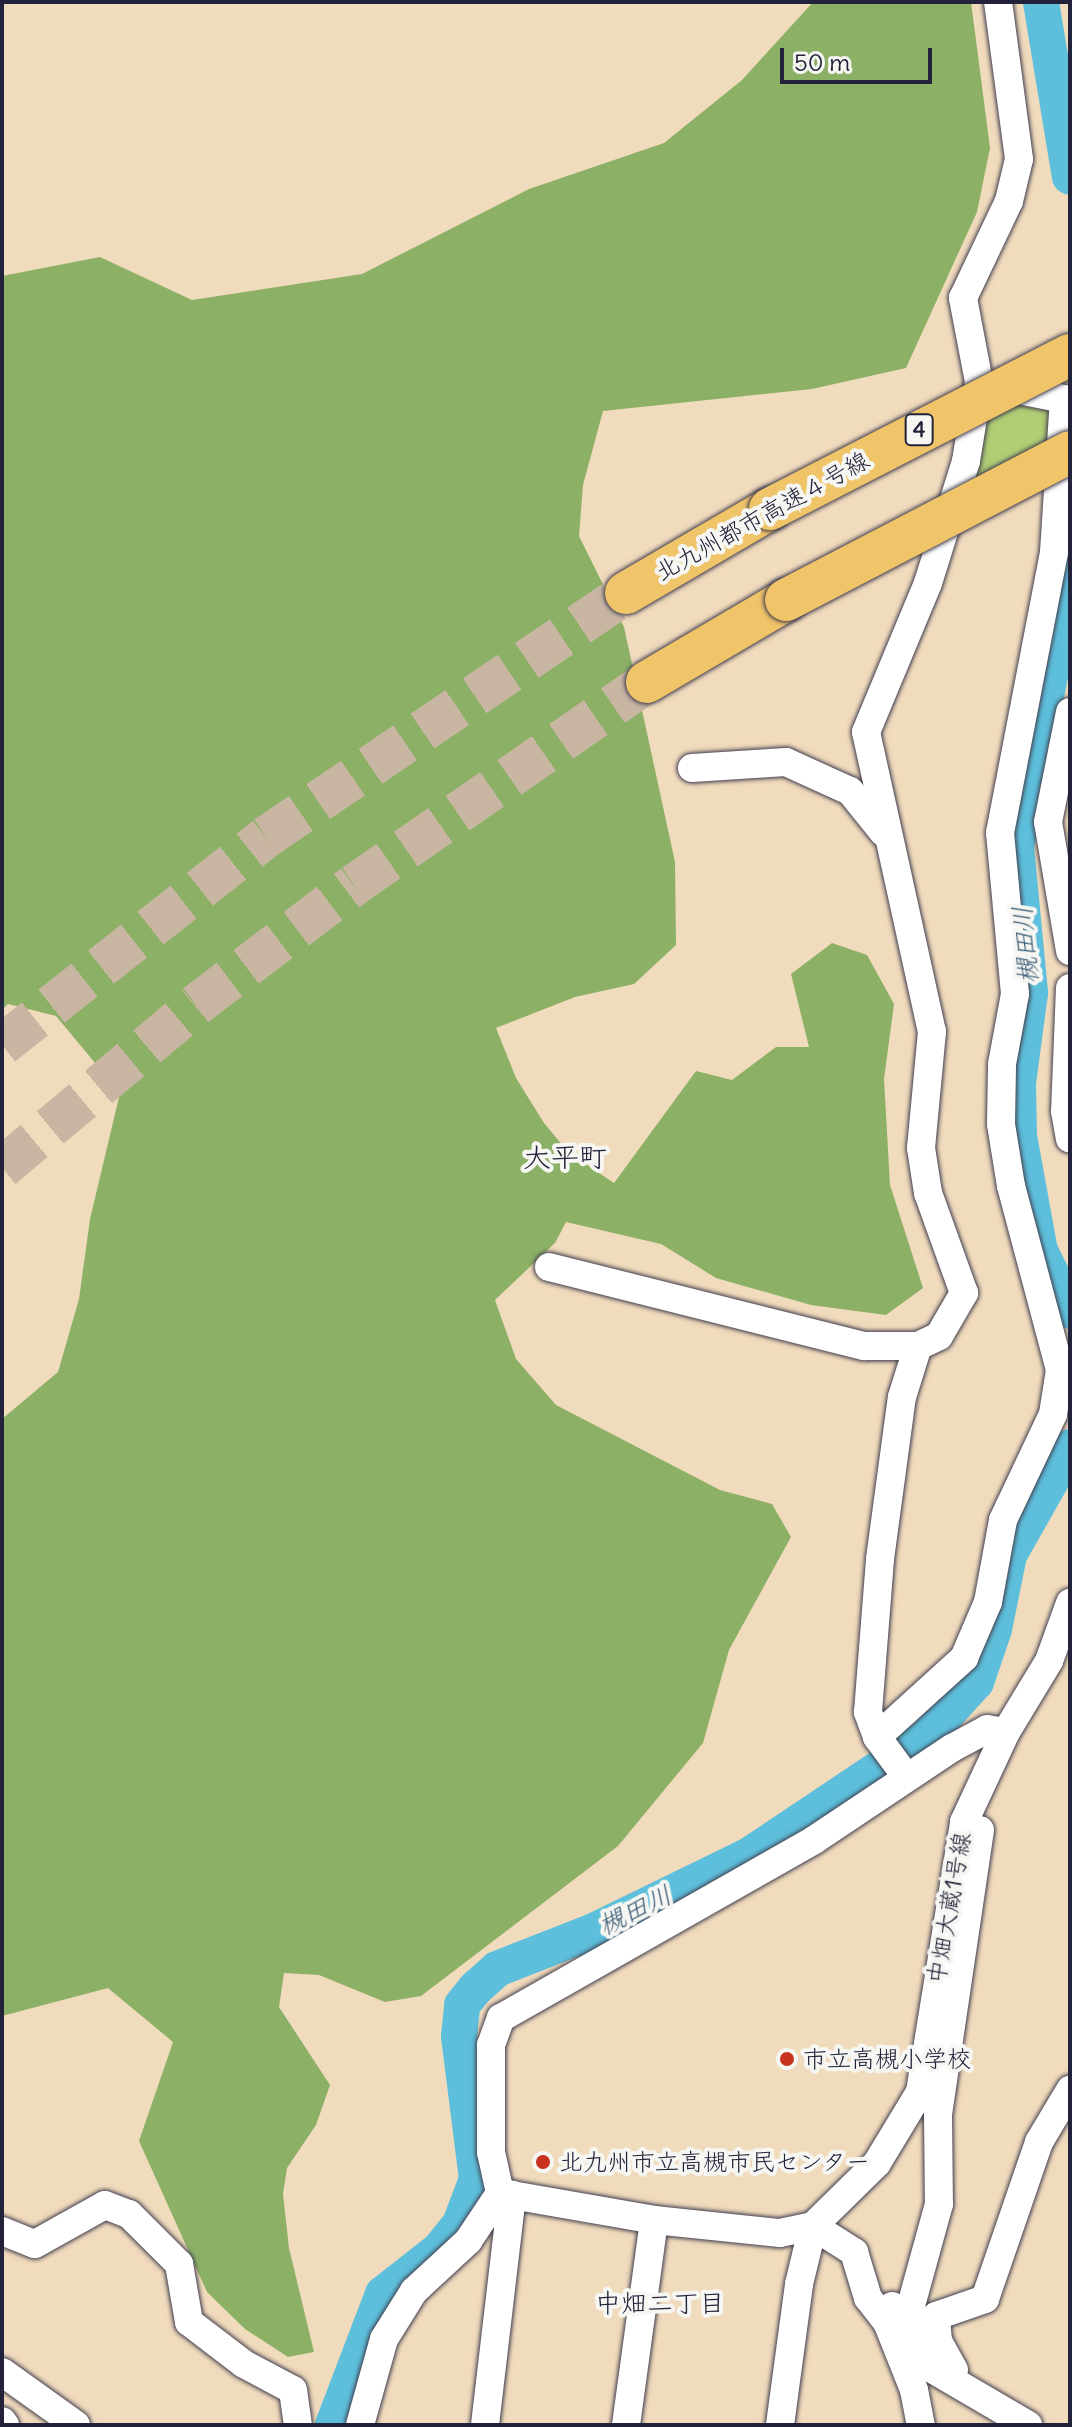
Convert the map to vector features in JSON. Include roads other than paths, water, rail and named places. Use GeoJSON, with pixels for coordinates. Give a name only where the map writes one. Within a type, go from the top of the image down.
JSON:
{"type":"FeatureCollection","features":[{"type":"Feature","properties":{"kind":"highway","name":"北九州都市高速４号線"},"geometry":{"type":"LineString","coordinates":[[626,593],[770,509],[1070,355]]}},
{"type":"Feature","properties":{"kind":"highway"},"geometry":{"type":"LineString","coordinates":[[647,682],[786,600],[1070,452]]}},
{"type":"Feature","properties":{"kind":"street"},"geometry":{"type":"LineString","coordinates":[[549,1267],[864,1346],[918,1346],[939,1336],[964,1293],[928,1193],[921,1148],[932,1032],[886,836],[866,732],[928,583],[966,461],[979,382],[963,298],[1009,201],[1019,159],[998,2]]}},
{"type":"Feature","properties":{"kind":"street"},"geometry":{"type":"LineString","coordinates":[[879,1739],[964,1658],[988,1602],[1003,1520],[1053,1414],[1060,1370],[1011,1186],[1001,1124],[1002,1064],[1015,994],[1000,833],[1054,552],[1067,398],[979,382]]}},
{"type":"Feature","properties":{"kind":"street"},"geometry":{"type":"LineString","coordinates":[[1070,712],[1048,822],[1070,951]]}},
{"type":"Feature","properties":{"kind":"street"},"geometry":{"type":"LineString","coordinates":[[692,768],[786,762],[850,791],[886,836]]}},
{"type":"Feature","properties":{"kind":"street"},"geometry":{"type":"LineString","coordinates":[[1070,988],[1065,1111],[1070,1139]]}},
{"type":"Feature","properties":{"kind":"street"},"geometry":{"type":"LineString","coordinates":[[905,1775],[879,1739],[868,1712],[880,1559],[902,1397],[918,1346]]}},
{"type":"Feature","properties":{"kind":"street","name":"中畑大蔵1号線"},"geometry":{"type":"LineString","coordinates":[[813,2226],[877,2163],[920,2092],[964,1822],[1006,1732],[1063,1664],[1070,1603]]}},
{"type":"Feature","properties":{"kind":"street"},"geometry":{"type":"LineString","coordinates":[[485,2425],[506,2194],[491,2152],[491,2045],[501,2018],[814,1840],[905,1775],[987,1729],[1006,1732]]}},
{"type":"Feature","properties":{"kind":"street"},"geometry":{"type":"LineString","coordinates":[[993,1760],[938,2114],[939,2204],[910,2309],[911,2330],[934,2370],[960,2382],[1028,2425]]}},
{"type":"Feature","properties":{"kind":"street"},"geometry":{"type":"LineString","coordinates":[[960,2382],[938,2341],[936,2316],[985,2299],[1039,2142],[1070,2090]]}},
{"type":"Feature","properties":{"kind":"street"},"geometry":{"type":"LineString","coordinates":[[506,2194],[654,2220],[780,2233],[813,2226],[854,2252],[868,2298],[887,2322],[914,2390],[921,2425]]}},
{"type":"Feature","properties":{"kind":"street"},"geometry":{"type":"LineString","coordinates":[[360,2425],[384,2339],[414,2291],[468,2241],[506,2194]]}},
{"type":"Feature","properties":{"kind":"street"},"geometry":{"type":"LineString","coordinates":[[2,2231],[35,2244],[105,2205],[129,2214],[179,2264],[189,2322],[244,2364],[293,2390],[298,2425]]}},
{"type":"Feature","properties":{"kind":"street"},"geometry":{"type":"LineString","coordinates":[[626,2425],[654,2220]]}},
{"type":"Feature","properties":{"kind":"street"},"geometry":{"type":"LineString","coordinates":[[780,2425],[799,2284],[813,2226]]}},
{"type":"Feature","properties":{"kind":"street"},"geometry":{"type":"LineString","coordinates":[[887,2322],[906,2267],[926,2243]]}},
{"type":"Feature","properties":{"kind":"street"},"geometry":{"type":"LineString","coordinates":[[2,2372],[76,2425]]}},
{"type":"Feature","properties":{"kind":"waterway","name":"槻田川"},"geometry":{"type":"LineString","coordinates":[[1041,2],[1070,177]]}},
{"type":"Feature","properties":{"kind":"waterway","name":"槻田川"},"geometry":{"type":"LineString","coordinates":[[1070,575],[1016,847],[1030,993],[1018,1083],[1019,1136],[1040,1251],[1070,1311]]}},
{"type":"Feature","properties":{"kind":"waterway","name":"槻田川"},"geometry":{"type":"LineString","coordinates":[[333,2425],[383,2294],[439,2250],[460,2224],[477,2179],[459,2036],[462,2005],[497,1969],[594,1931],[748,1856],[927,1736],[976,1682],[994,1629],[1009,1555],[1070,1447]]}},
{"type":"Feature","properties":{"kind":"tunnel"},"geometry":{"type":"LineString","coordinates":[[2,1045],[266,837],[626,593]]}},
{"type":"Feature","properties":{"kind":"tunnel"},"geometry":{"type":"LineString","coordinates":[[2,1168],[196,1005],[354,885],[647,682]]}},
{"type":"Feature","properties":{"kind":"place","name":"市立高槻小学校"},"geometry":{"type":"Point","coordinates":[787,2059]}},
{"type":"Feature","properties":{"kind":"place","name":"北九州市立高槻市民センター"},"geometry":{"type":"Point","coordinates":[543,2162]}},
{"type":"Feature","properties":{"kind":"district","name":"大平町"},"geometry":{"type":"Point","coordinates":[565,1157]}},
{"type":"Feature","properties":{"kind":"district","name":"中畑二丁目"},"geometry":{"type":"Point","coordinates":[660,2303]}}]}
